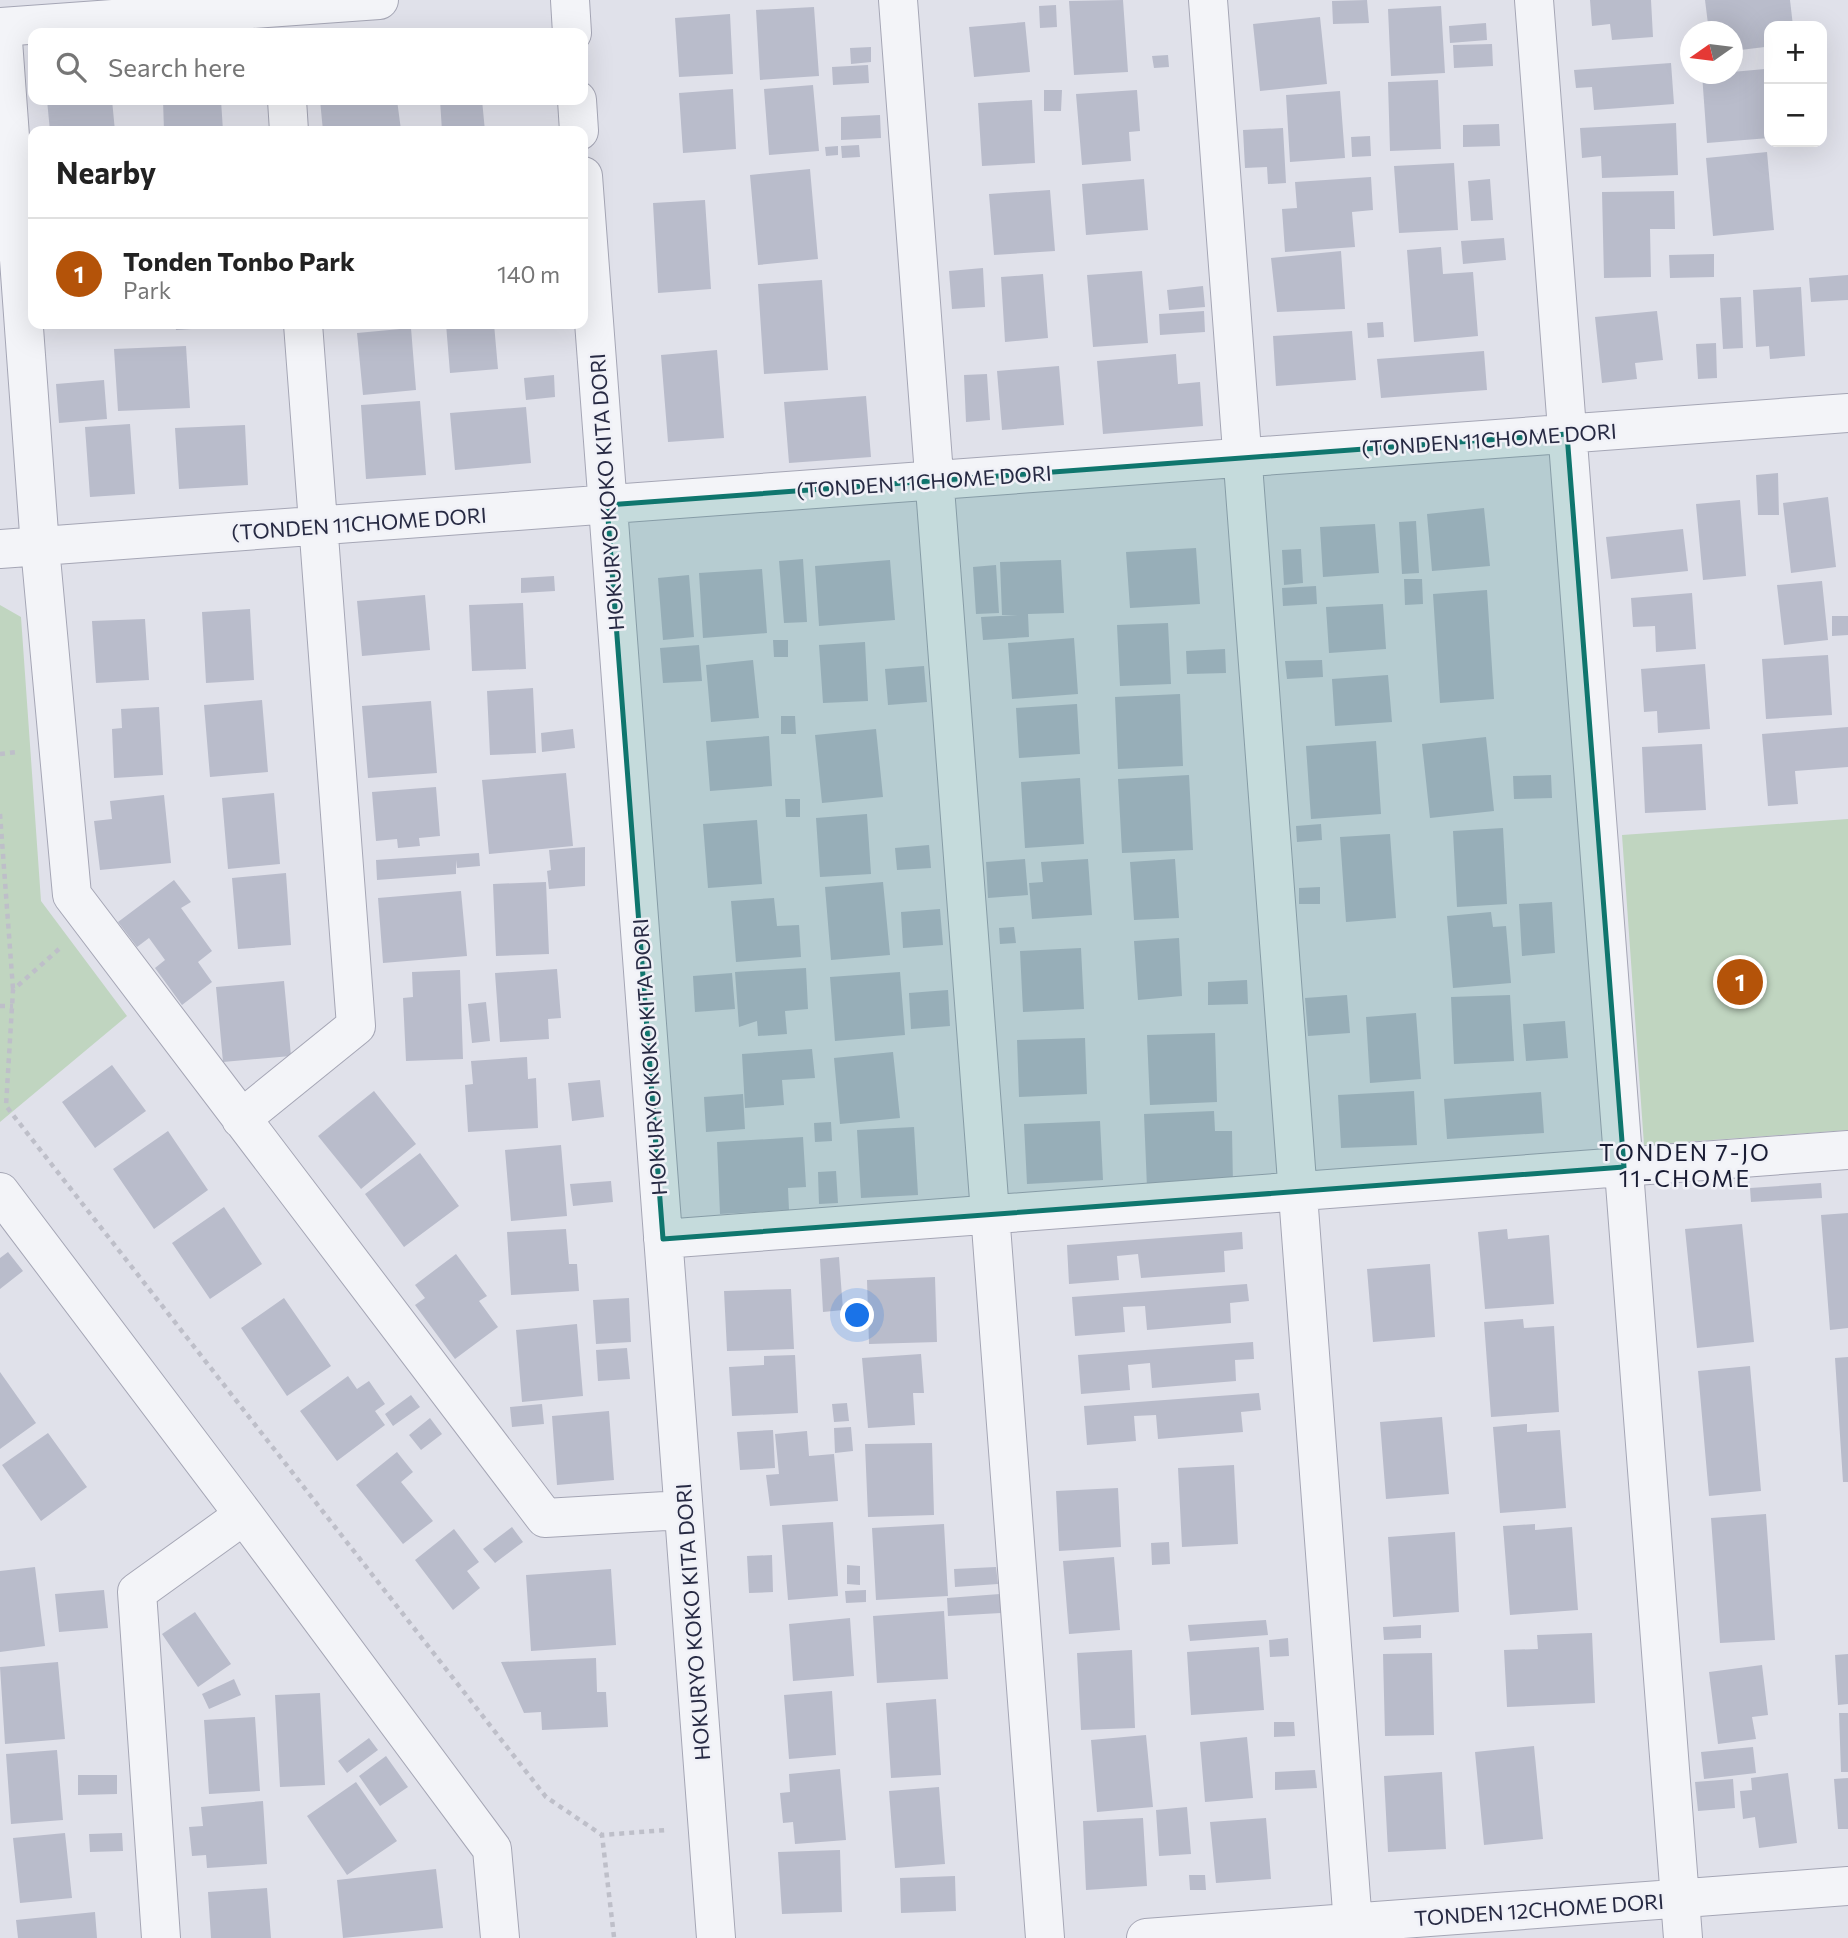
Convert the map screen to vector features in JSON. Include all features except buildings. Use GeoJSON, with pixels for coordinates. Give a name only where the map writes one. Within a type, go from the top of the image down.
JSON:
{"type":"FeatureCollection","features":[{"type":"Feature","properties":{"kind":"street"},"geometry":{"type":"LineString","coordinates":[[379,0],[281,20],[1,27],[40,547],[72,895],[545,1518],[683,1510]]}},
{"type":"Feature","properties":{"kind":"street"},"geometry":{"type":"LineString","coordinates":[[570,0],[572,28]]}},
{"type":"Feature","properties":{"kind":"street"},"geometry":{"type":"LineString","coordinates":[[898,0],[1045,1938]]}},
{"type":"Feature","properties":{"kind":"street"},"geometry":{"type":"LineString","coordinates":[[1208,0],[1353,1930]]}},
{"type":"Feature","properties":{"kind":"street"},"geometry":{"type":"LineString","coordinates":[[1534,0],[1683,1938]]}},
{"type":"Feature","properties":{"kind":"street"},"geometry":{"type":"LineString","coordinates":[[287,105],[289,126]]}},
{"type":"Feature","properties":{"kind":"street"},"geometry":{"type":"LineString","coordinates":[[577,105],[579,126]]}},
{"type":"Feature","properties":{"kind":"street","name":"HOKURYO KOKO KITA DORI"},"geometry":{"type":"LineString","coordinates":[[588,245],[716,1938]]}},
{"type":"Feature","properties":{"kind":"street"},"geometry":{"type":"LineString","coordinates":[[241,1119],[356,1026],[303,329]]}},
{"type":"Feature","properties":{"kind":"street","name":"(TONDEN 11CHOME DORI"},"geometry":{"type":"LineString","coordinates":[[0,550],[1848,413]]}},
{"type":"Feature","properties":{"kind":"street"},"geometry":{"type":"LineString","coordinates":[[663,1239],[1848,1150]]}},
{"type":"Feature","properties":{"kind":"street"},"geometry":{"type":"LineString","coordinates":[[0,1192],[244,1514],[492,1849],[500,1938]]}},
{"type":"Feature","properties":{"kind":"street"},"geometry":{"type":"LineString","coordinates":[[161,1938],[138,1592],[244,1514]]}},
{"type":"Feature","properties":{"kind":"street","name":"TONDEN 12CHOME DORI"},"geometry":{"type":"LineString","coordinates":[[1146,1938],[1353,1930],[1848,1886]]}},
{"type":"Feature","properties":{"kind":"path"},"geometry":{"type":"LineString","coordinates":[[0,814],[13,990],[3,1106],[546,1797],[602,1835],[670,1830]]}},
{"type":"Feature","properties":{"kind":"path"},"geometry":{"type":"LineString","coordinates":[[13,990],[66,943]]}},
{"type":"Feature","properties":{"kind":"path"},"geometry":{"type":"LineString","coordinates":[[0,1006],[13,1006]]}},
{"type":"Feature","properties":{"kind":"path"},"geometry":{"type":"LineString","coordinates":[[602,1835],[614,1937]]}},
{"type":"Feature","properties":{"kind":"highlighted area"},"geometry":{"type":"Polygon","coordinates":[[[1567,434],[1624,1167],[663,1239],[607,505],[1567,434]]]}},
{"type":"Feature","properties":{"kind":"green space"},"geometry":{"type":"Polygon","coordinates":[[[0,605],[21,617],[41,901],[127,1016],[0,1122],[0,605]]]}},
{"type":"Feature","properties":{"kind":"green space"},"geometry":{"type":"Polygon","coordinates":[[[1848,819],[1848,1130],[1644,1145],[1622,835],[1848,819]]]}},
{"type":"Feature","properties":{"kind":"place","name":"Tonden Tonbo Park"},"geometry":{"type":"Point","coordinates":[1740,982]}},
{"type":"Feature","properties":{"kind":"district","name":"TONDEN 7-JO 11-CHOME"},"geometry":{"type":"Point","coordinates":[1685,1165]}}]}
